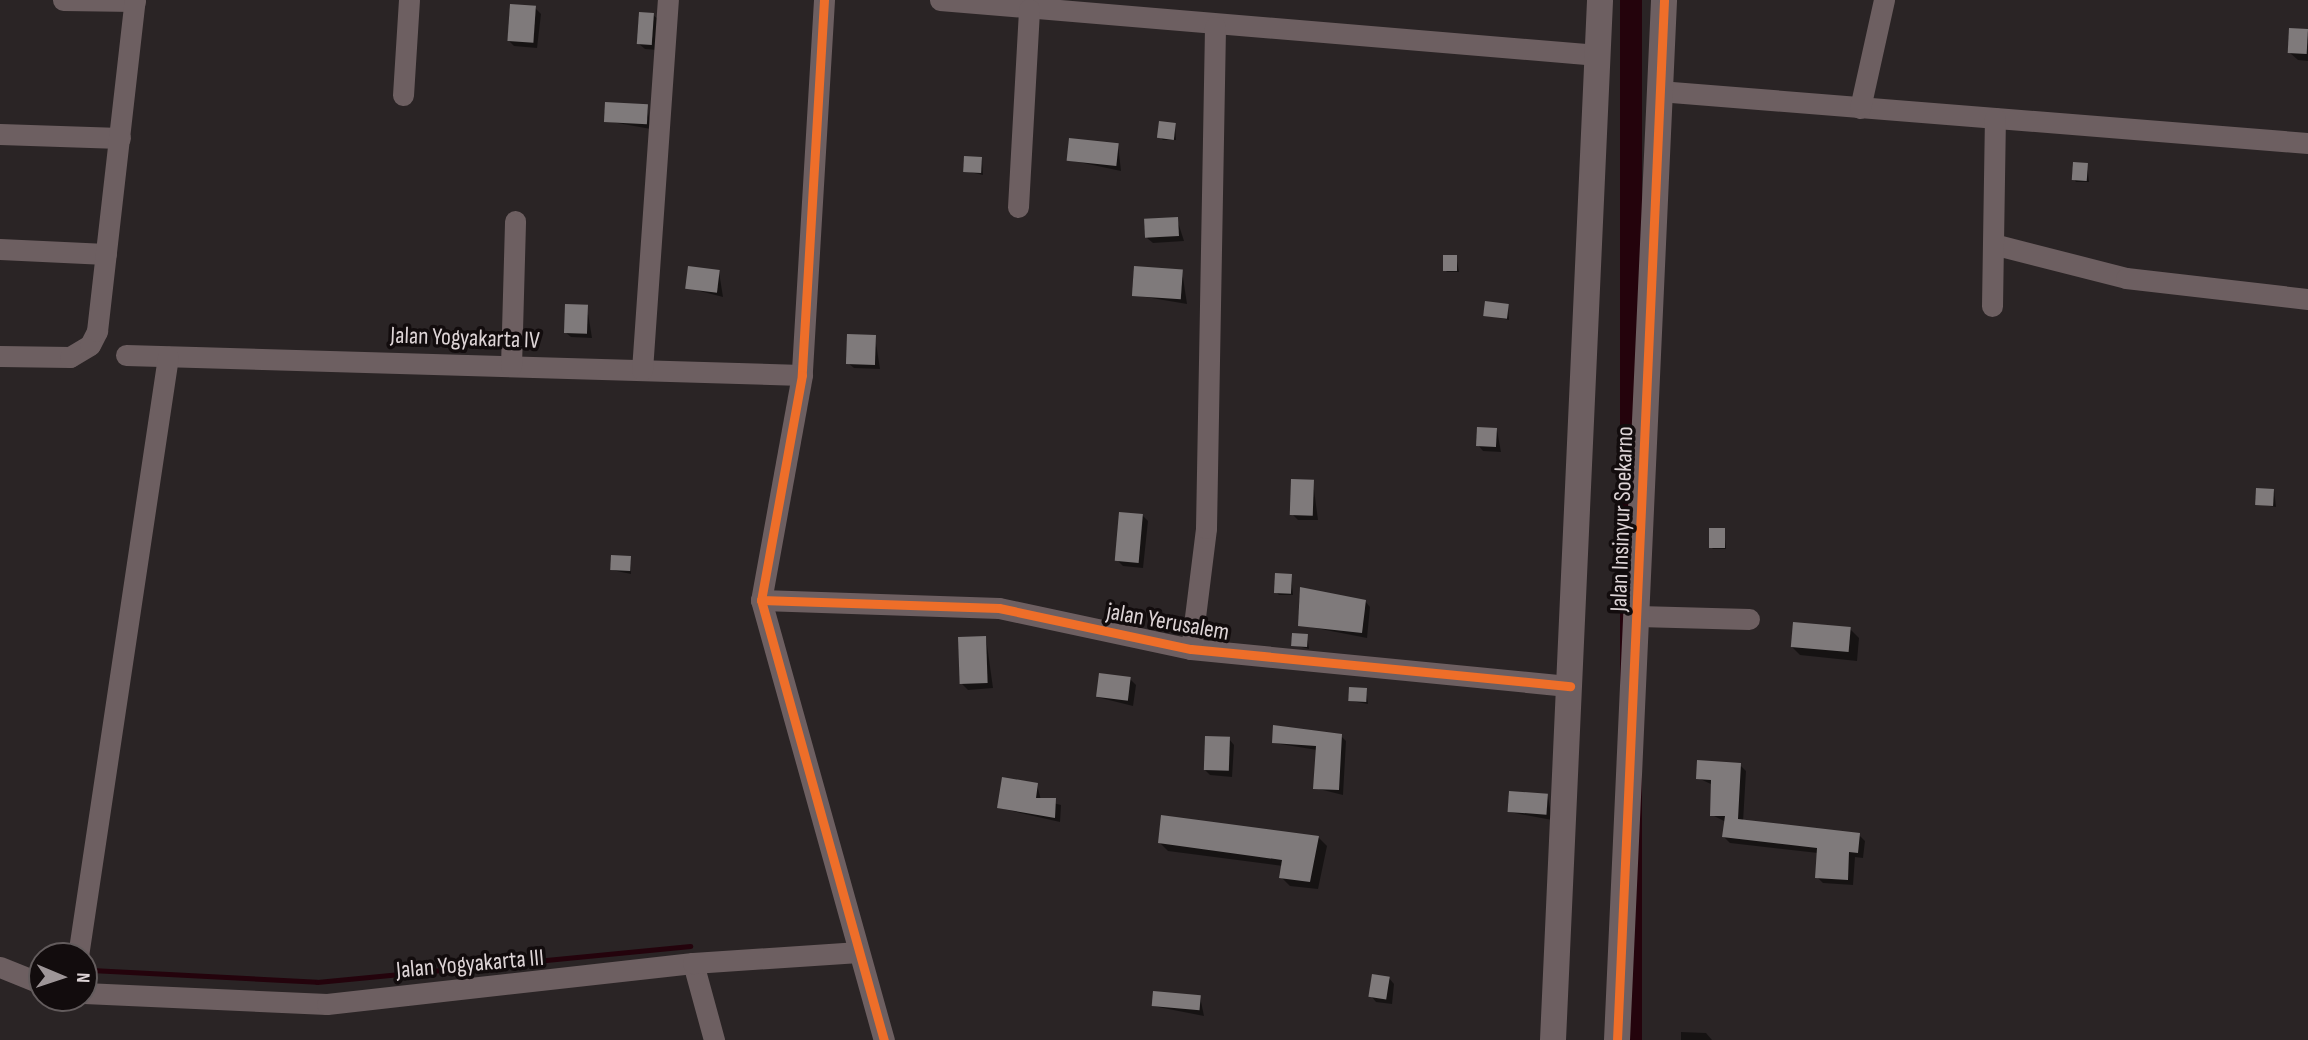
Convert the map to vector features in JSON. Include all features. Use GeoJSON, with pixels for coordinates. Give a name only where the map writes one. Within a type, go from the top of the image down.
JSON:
{"type":"FeatureCollection","features":[{"type":"Feature","properties":{"kind":"street"},"geometry":{"type":"LineString","coordinates":[[0,356],[80,354],[97,331],[135,1],[63,0]]}},
{"type":"Feature","properties":{"kind":"street"},"geometry":{"type":"LineString","coordinates":[[403,95],[409,0]]}},
{"type":"Feature","properties":{"kind":"street"},"geometry":{"type":"LineString","coordinates":[[642,370],[668,0]]}},
{"type":"Feature","properties":{"kind":"street"},"geometry":{"type":"LineString","coordinates":[[824,0],[802,375],[761,600],[884,1040]]}},
{"type":"Feature","properties":{"kind":"street"},"geometry":{"type":"LineString","coordinates":[[940,0],[1029,9],[1174,10],[1215,27],[1598,55]]}},
{"type":"Feature","properties":{"kind":"street","name":"Jalan Insinyur Soekarno"},"geometry":{"type":"LineString","coordinates":[[1553,1040],[1600,0]]}},
{"type":"Feature","properties":{"kind":"street","name":"Jalan Insinyur Soekarno"},"geometry":{"type":"LineString","coordinates":[[1617,1040],[1664,0]]}},
{"type":"Feature","properties":{"kind":"street"},"geometry":{"type":"LineString","coordinates":[[1860,108],[1884,0]]}},
{"type":"Feature","properties":{"kind":"street"},"geometry":{"type":"LineString","coordinates":[[1018,207],[1029,9]]}},
{"type":"Feature","properties":{"kind":"street"},"geometry":{"type":"LineString","coordinates":[[1191,649],[1206,528],[1215,27]]}},
{"type":"Feature","properties":{"kind":"street"},"geometry":{"type":"LineString","coordinates":[[1659,91],[2308,143]]}},
{"type":"Feature","properties":{"kind":"street"},"geometry":{"type":"LineString","coordinates":[[1992,306],[1994,118]]}},
{"type":"Feature","properties":{"kind":"street"},"geometry":{"type":"LineString","coordinates":[[0,134],[120,138]]}},
{"type":"Feature","properties":{"kind":"street"},"geometry":{"type":"LineString","coordinates":[[511,366],[514,221]]}},
{"type":"Feature","properties":{"kind":"street"},"geometry":{"type":"LineString","coordinates":[[1993,243],[2126,278],[2308,299]]}},
{"type":"Feature","properties":{"kind":"street"},"geometry":{"type":"LineString","coordinates":[[0,249],[106,254]]}},
{"type":"Feature","properties":{"kind":"street","name":"Jalan Yogyakarta IV"},"geometry":{"type":"LineString","coordinates":[[126,355],[802,375]]}},
{"type":"Feature","properties":{"kind":"street"},"geometry":{"type":"LineString","coordinates":[[80,942],[168,357]]}},
{"type":"Feature","properties":{"kind":"street","name":"jalan Yerusalem"},"geometry":{"type":"LineString","coordinates":[[761,600],[999,608],[1191,649],[1570,686]]}},
{"type":"Feature","properties":{"kind":"street"},"geometry":{"type":"LineString","coordinates":[[1638,616],[1749,619]]}},
{"type":"Feature","properties":{"kind":"street","name":"Jalan Yogyakarta III"},"geometry":{"type":"LineString","coordinates":[[98,994],[327,1004],[693,963],[859,952]]}},
{"type":"Feature","properties":{"kind":"street"},"geometry":{"type":"LineString","coordinates":[[693,963],[714,1040]]}},
{"type":"Feature","properties":{"kind":"street"},"geometry":{"type":"LineString","coordinates":[[0,967],[28,978]]}},
{"type":"Feature","properties":{"kind":"shaded area"},"geometry":{"type":"Polygon","coordinates":[[[1620,0],[1642,0],[1642,1040],[1620,1040],[1620,0]]]}},
{"type":"Feature","properties":{"kind":"building"},"geometry":{"type":"Polygon","coordinates":[[[510,4],[536,6],[533,43],[507,41],[510,4]]]}},
{"type":"Feature","properties":{"kind":"building"},"geometry":{"type":"Polygon","coordinates":[[[639,12],[654,13],[652,45],[637,44],[639,12]]]}},
{"type":"Feature","properties":{"kind":"building"},"geometry":{"type":"Polygon","coordinates":[[[2289,28],[2308,29],[2307,54],[2288,53],[2289,28]]]}},
{"type":"Feature","properties":{"kind":"building"},"geometry":{"type":"Polygon","coordinates":[[[605,102],[648,104],[647,124],[604,122],[605,102]]]}},
{"type":"Feature","properties":{"kind":"building"},"geometry":{"type":"Polygon","coordinates":[[[1159,121],[1176,123],[1174,140],[1157,138],[1159,121]]]}},
{"type":"Feature","properties":{"kind":"building"},"geometry":{"type":"Polygon","coordinates":[[[1069,138],[1119,143],[1116,166],[1067,161],[1069,138]]]}},
{"type":"Feature","properties":{"kind":"building"},"geometry":{"type":"Polygon","coordinates":[[[964,156],[982,157],[981,173],[963,172],[964,156]]]}},
{"type":"Feature","properties":{"kind":"building"},"geometry":{"type":"Polygon","coordinates":[[[2073,162],[2088,163],[2087,181],[2072,180],[2073,162]]]}},
{"type":"Feature","properties":{"kind":"building"},"geometry":{"type":"Polygon","coordinates":[[[1178,217],[1179,236],[1145,238],[1144,219],[1178,217]]]}},
{"type":"Feature","properties":{"kind":"building"},"geometry":{"type":"Polygon","coordinates":[[[1443,255],[1457,255],[1457,271],[1443,271],[1443,255]]]}},
{"type":"Feature","properties":{"kind":"building"},"geometry":{"type":"Polygon","coordinates":[[[688,266],[720,270],[717,293],[685,289],[688,266]]]}},
{"type":"Feature","properties":{"kind":"building"},"geometry":{"type":"Polygon","coordinates":[[[1134,266],[1183,269],[1181,299],[1132,296],[1134,266]]]}},
{"type":"Feature","properties":{"kind":"building"},"geometry":{"type":"Polygon","coordinates":[[[1485,301],[1509,304],[1507,319],[1483,316],[1485,301]]]}},
{"type":"Feature","properties":{"kind":"building"},"geometry":{"type":"Polygon","coordinates":[[[565,304],[588,305],[587,334],[564,333],[565,304]]]}},
{"type":"Feature","properties":{"kind":"building"},"geometry":{"type":"Polygon","coordinates":[[[847,334],[876,335],[875,365],[846,364],[847,334]]]}},
{"type":"Feature","properties":{"kind":"building"},"geometry":{"type":"Polygon","coordinates":[[[1477,427],[1497,428],[1496,447],[1476,446],[1477,427]]]}},
{"type":"Feature","properties":{"kind":"building"},"geometry":{"type":"Polygon","coordinates":[[[1291,479],[1314,480],[1313,516],[1290,515],[1291,479]]]}},
{"type":"Feature","properties":{"kind":"building"},"geometry":{"type":"Polygon","coordinates":[[[2256,488],[2274,489],[2273,506],[2255,505],[2256,488]]]}},
{"type":"Feature","properties":{"kind":"building"},"geometry":{"type":"Polygon","coordinates":[[[1119,512],[1143,514],[1139,563],[1115,561],[1119,512]]]}},
{"type":"Feature","properties":{"kind":"building"},"geometry":{"type":"Polygon","coordinates":[[[1709,528],[1725,528],[1725,548],[1709,548],[1709,528]]]}},
{"type":"Feature","properties":{"kind":"building"},"geometry":{"type":"Polygon","coordinates":[[[611,555],[631,556],[630,571],[610,570],[611,555]]]}},
{"type":"Feature","properties":{"kind":"building"},"geometry":{"type":"Polygon","coordinates":[[[1275,573],[1292,574],[1291,594],[1274,593],[1275,573]]]}},
{"type":"Feature","properties":{"kind":"building"},"geometry":{"type":"Polygon","coordinates":[[[1300,587],[1366,600],[1362,633],[1298,626],[1300,587]]]}},
{"type":"Feature","properties":{"kind":"building"},"geometry":{"type":"Polygon","coordinates":[[[1793,622],[1851,627],[1849,652],[1791,647],[1793,622]]]}},
{"type":"Feature","properties":{"kind":"building"},"geometry":{"type":"Polygon","coordinates":[[[1292,633],[1308,634],[1307,647],[1291,646],[1292,633]]]}},
{"type":"Feature","properties":{"kind":"building"},"geometry":{"type":"Polygon","coordinates":[[[986,636],[988,683],[960,684],[958,637],[986,636]]]}},
{"type":"Feature","properties":{"kind":"building"},"geometry":{"type":"Polygon","coordinates":[[[1099,673],[1131,677],[1128,701],[1096,697],[1099,673]]]}},
{"type":"Feature","properties":{"kind":"building"},"geometry":{"type":"Polygon","coordinates":[[[1349,687],[1367,688],[1366,702],[1348,701],[1349,687]]]}},
{"type":"Feature","properties":{"kind":"building"},"geometry":{"type":"Polygon","coordinates":[[[1273,725],[1342,734],[1339,790],[1313,789],[1316,746],[1272,743],[1273,725]]]}},
{"type":"Feature","properties":{"kind":"building"},"geometry":{"type":"Polygon","coordinates":[[[1205,736],[1230,737],[1229,771],[1204,770],[1205,736]]]}},
{"type":"Feature","properties":{"kind":"building"},"geometry":{"type":"Polygon","coordinates":[[[1697,760],[1741,763],[1738,819],[1860,833],[1858,853],[1849,852],[1848,880],[1815,878],[1817,848],[1722,837],[1725,816],[1710,816],[1711,780],[1696,779],[1697,760]]]}},
{"type":"Feature","properties":{"kind":"building"},"geometry":{"type":"Polygon","coordinates":[[[1002,777],[1038,783],[1036,798],[1056,798],[1055,818],[997,808],[1002,777]]]}},
{"type":"Feature","properties":{"kind":"building"},"geometry":{"type":"Polygon","coordinates":[[[1509,791],[1548,794],[1546,815],[1508,812],[1509,791]]]}},
{"type":"Feature","properties":{"kind":"building"},"geometry":{"type":"Polygon","coordinates":[[[1161,815],[1319,836],[1310,882],[1279,878],[1282,860],[1158,843],[1161,815]]]}},
{"type":"Feature","properties":{"kind":"building"},"geometry":{"type":"Polygon","coordinates":[[[1372,974],[1390,977],[1386,1000],[1368,997],[1372,974]]]}},
{"type":"Feature","properties":{"kind":"building"},"geometry":{"type":"Polygon","coordinates":[[[1153,991],[1201,995],[1200,1010],[1152,1006],[1153,991]]]}},
{"type":"Feature","properties":{"kind":"waterway"},"geometry":{"type":"LineString","coordinates":[[98,970],[317,982],[690,946]]}},
{"type":"Feature","properties":{"kind":"cycle path"},"geometry":{"type":"LineString","coordinates":[[824,0],[802,375],[761,600],[884,1040]]}},
{"type":"Feature","properties":{"kind":"cycle path"},"geometry":{"type":"LineString","coordinates":[[1617,1040],[1664,0]]}},
{"type":"Feature","properties":{"kind":"cycle path"},"geometry":{"type":"LineString","coordinates":[[761,600],[999,608],[1191,649],[1570,686]]}}]}
